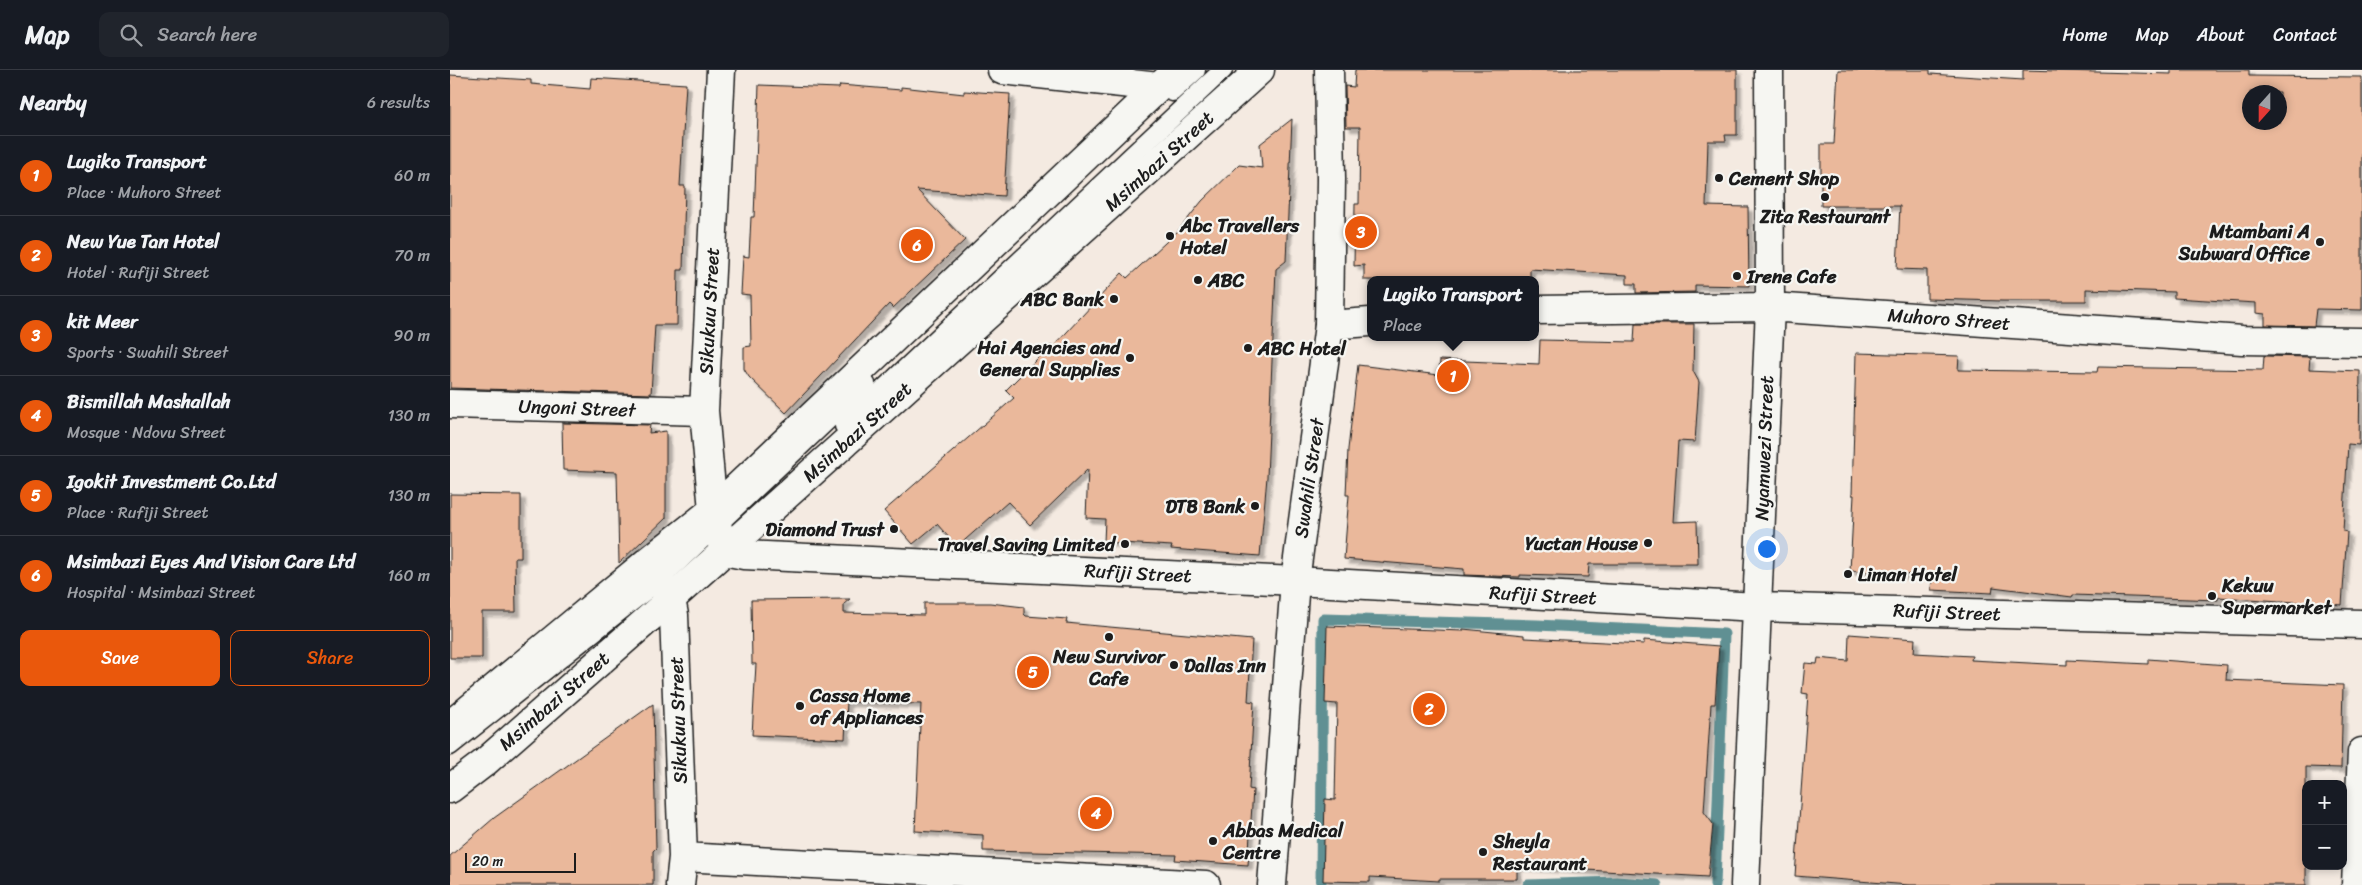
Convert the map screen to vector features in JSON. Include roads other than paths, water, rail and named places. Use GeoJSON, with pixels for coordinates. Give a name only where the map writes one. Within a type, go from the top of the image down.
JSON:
{"type":"FeatureCollection","features":[{"type":"Feature","properties":{"kind":"street","name":"Sikukuu Street"},"geometry":{"type":"LineString","coordinates":[[719,532],[704,412],[721,70]]}},
{"type":"Feature","properties":{"kind":"street"},"geometry":{"type":"LineString","coordinates":[[1002,70],[1168,79]]}},
{"type":"Feature","properties":{"kind":"street","name":"Msimbazi Street"},"geometry":{"type":"LineString","coordinates":[[450,789],[484,762],[660,583],[1260,70]]}},
{"type":"Feature","properties":{"kind":"street","name":"Swahili Street"},"geometry":{"type":"LineString","coordinates":[[1272,885],[1295,581],[1330,325],[1331,179],[1329,70]]}},
{"type":"Feature","properties":{"kind":"street","name":"Nyamwezi Street"},"geometry":{"type":"LineString","coordinates":[[1745,885],[1770,308],[1768,70]]}},
{"type":"Feature","properties":{"kind":"street","name":"Msimbazi Street"},"geometry":{"type":"LineString","coordinates":[[450,726],[660,583],[719,532],[1168,79]]}},
{"type":"Feature","properties":{"kind":"street","name":"Muhoro Street"},"geometry":{"type":"LineString","coordinates":[[1539,310],[1770,308],[2242,340],[2362,342]]}},
{"type":"Feature","properties":{"kind":"street"},"geometry":{"type":"LineString","coordinates":[[1330,325],[1367,322]]}},
{"type":"Feature","properties":{"kind":"street","name":"Ungoni Street"},"geometry":{"type":"LineString","coordinates":[[450,404],[704,412]]}},
{"type":"Feature","properties":{"kind":"street","name":"Rufiji Street"},"geometry":{"type":"LineString","coordinates":[[719,532],[744,555],[1295,581],[1757,607],[2362,624]]}},
{"type":"Feature","properties":{"kind":"street","name":"Sikukuu Street"},"geometry":{"type":"LineString","coordinates":[[660,583],[674,615],[683,857],[680,885]]}},
{"type":"Feature","properties":{"kind":"street"},"geometry":{"type":"LineString","coordinates":[[2356,885],[2362,752]]}},
{"type":"Feature","properties":{"kind":"street"},"geometry":{"type":"LineString","coordinates":[[683,857],[1206,885]]}},
{"type":"Feature","properties":{"kind":"lane"},"geometry":{"type":"LineString","coordinates":[[719,532],[1196,70]]}},
{"type":"Feature","properties":{"kind":"lane"},"geometry":{"type":"LineString","coordinates":[[719,532],[1223,70]]}},
{"type":"Feature","properties":{"kind":"lane"},"geometry":{"type":"LineString","coordinates":[[450,746],[660,583]]}},
{"type":"Feature","properties":{"kind":"lane"},"geometry":{"type":"LineString","coordinates":[[450,775],[660,583]]}},
{"type":"Feature","properties":{"kind":"waterway"},"geometry":{"type":"LineString","coordinates":[[1321,885],[1323,619],[1537,625],[1724,634],[1715,885]]}},
{"type":"Feature","properties":{"kind":"waterway"},"geometry":{"type":"LineString","coordinates":[[1528,885],[1616,882],[1657,885]]}},
{"type":"Feature","properties":{"kind":"place","name":"Cement Shop"},"geometry":{"type":"Point","coordinates":[1719,178]}},
{"type":"Feature","properties":{"kind":"place","name":"Zita Restaurant"},"geometry":{"type":"Point","coordinates":[1825,197]}},
{"type":"Feature","properties":{"kind":"place","name":"kit Meer"},"geometry":{"type":"Point","coordinates":[1361,232]}},
{"type":"Feature","properties":{"kind":"place","name":"Abc Travellers Hotel"},"geometry":{"type":"Point","coordinates":[1170,236]}},
{"type":"Feature","properties":{"kind":"place","name":"Mtambani A Subward Office"},"geometry":{"type":"Point","coordinates":[2320,242]}},
{"type":"Feature","properties":{"kind":"place","name":"Msimbazi Eyes And Vision Care Ltd"},"geometry":{"type":"Point","coordinates":[917,245]}},
{"type":"Feature","properties":{"kind":"place","name":"Irene Cafe"},"geometry":{"type":"Point","coordinates":[1737,276]}},
{"type":"Feature","properties":{"kind":"place","name":"ABC"},"geometry":{"type":"Point","coordinates":[1198,280]}},
{"type":"Feature","properties":{"kind":"place","name":"ABC Bank"},"geometry":{"type":"Point","coordinates":[1114,299]}},
{"type":"Feature","properties":{"kind":"place","name":"ABC Hotel"},"geometry":{"type":"Point","coordinates":[1248,348]}},
{"type":"Feature","properties":{"kind":"place","name":"Hai Agencies and General Supplies"},"geometry":{"type":"Point","coordinates":[1130,358]}},
{"type":"Feature","properties":{"kind":"place","name":"Lugiko Transport"},"geometry":{"type":"Point","coordinates":[1453,376]}},
{"type":"Feature","properties":{"kind":"place","name":"DTB Bank"},"geometry":{"type":"Point","coordinates":[1255,506]}},
{"type":"Feature","properties":{"kind":"place","name":"Diamond Trust"},"geometry":{"type":"Point","coordinates":[894,529]}},
{"type":"Feature","properties":{"kind":"place","name":"Yuctan House"},"geometry":{"type":"Point","coordinates":[1648,543]}},
{"type":"Feature","properties":{"kind":"place","name":"Travel Saving Limited"},"geometry":{"type":"Point","coordinates":[1125,544]}},
{"type":"Feature","properties":{"kind":"place","name":"Liman Hotel"},"geometry":{"type":"Point","coordinates":[1848,574]}},
{"type":"Feature","properties":{"kind":"place","name":"Kekuu Supermarket"},"geometry":{"type":"Point","coordinates":[2212,596]}},
{"type":"Feature","properties":{"kind":"place","name":"New Survivor Cafe"},"geometry":{"type":"Point","coordinates":[1109,637]}},
{"type":"Feature","properties":{"kind":"place","name":"Dallas Inn"},"geometry":{"type":"Point","coordinates":[1174,665]}},
{"type":"Feature","properties":{"kind":"place","name":"Igokit Investment Co.Ltd"},"geometry":{"type":"Point","coordinates":[1033,672]}},
{"type":"Feature","properties":{"kind":"place","name":"Cassa Home of Appliances"},"geometry":{"type":"Point","coordinates":[800,706]}},
{"type":"Feature","properties":{"kind":"place","name":"New Yue Tan Hotel"},"geometry":{"type":"Point","coordinates":[1429,709]}},
{"type":"Feature","properties":{"kind":"place","name":"Bismillah Mashallah"},"geometry":{"type":"Point","coordinates":[1096,813]}},
{"type":"Feature","properties":{"kind":"place","name":"Abbas Medical Centre"},"geometry":{"type":"Point","coordinates":[1213,841]}},
{"type":"Feature","properties":{"kind":"place","name":"Sheyla Restaurant"},"geometry":{"type":"Point","coordinates":[1483,852]}}]}
